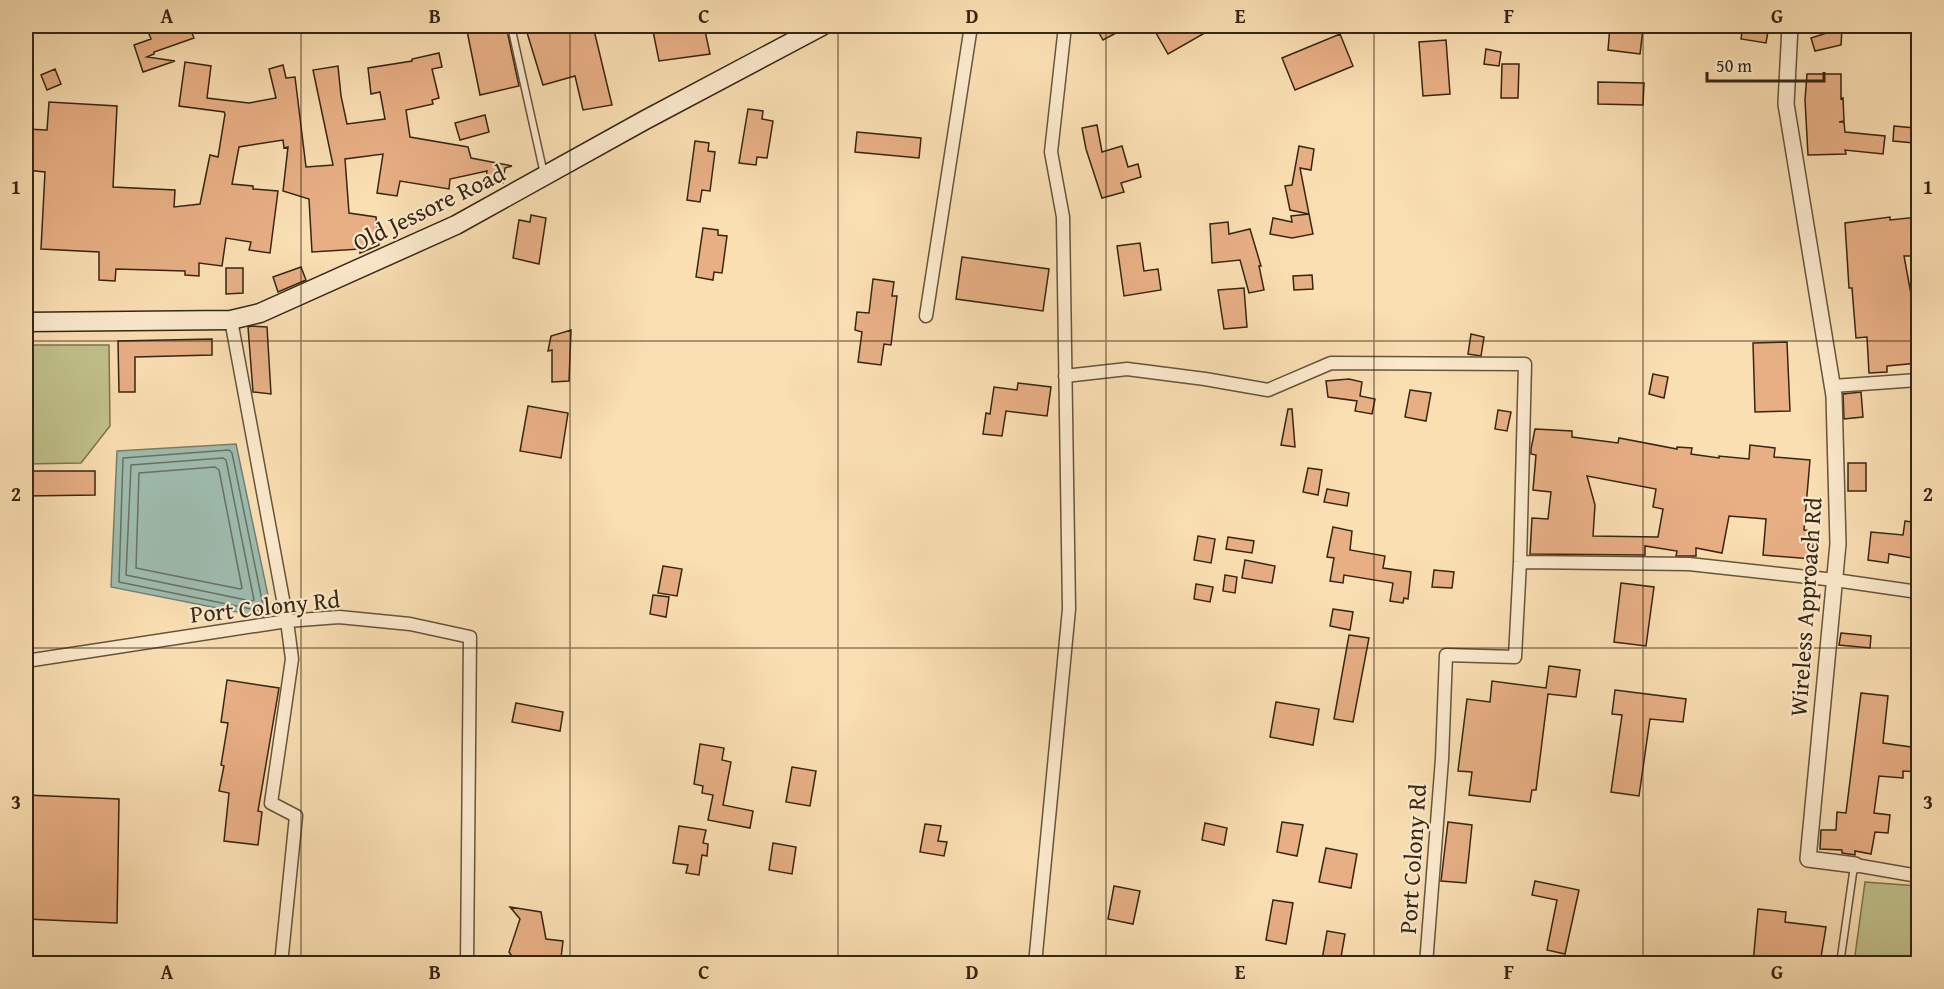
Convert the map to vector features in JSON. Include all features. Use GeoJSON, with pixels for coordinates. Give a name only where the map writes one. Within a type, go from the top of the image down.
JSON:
{"type":"FeatureCollection","features":[{"type":"Feature","properties":{"kind":"main road","name":"Old Jessore Road"},"geometry":{"type":"LineString","coordinates":[[26,322],[231,320],[260,313],[446,230],[822,26]]}},
{"type":"Feature","properties":{"kind":"street"},"geometry":{"type":"LineString","coordinates":[[926,316],[971,26]]}},
{"type":"Feature","properties":{"kind":"street"},"geometry":{"type":"LineString","coordinates":[[1035,963],[1069,609],[1063,217],[1051,152],[1065,26]]}},
{"type":"Feature","properties":{"kind":"street","name":"Wireless Approach Rd"},"geometry":{"type":"LineString","coordinates":[[1790,26],[1786,104],[1833,386],[1838,544],[1808,859],[1855,866]]}},
{"type":"Feature","properties":{"kind":"street"},"geometry":{"type":"LineString","coordinates":[[231,320],[287,621],[292,659],[271,803],[296,816],[281,963]]}},
{"type":"Feature","properties":{"kind":"street"},"geometry":{"type":"LineString","coordinates":[[1065,376],[1127,369],[1268,390],[1331,363],[1525,364],[1520,562],[1689,564],[1835,580],[1918,592]]}},
{"type":"Feature","properties":{"kind":"street"},"geometry":{"type":"LineString","coordinates":[[1833,386],[1918,380]]}},
{"type":"Feature","properties":{"kind":"street","name":"Port Colony Rd"},"geometry":{"type":"LineString","coordinates":[[1426,963],[1442,759],[1446,655],[1515,657],[1520,562]]}},
{"type":"Feature","properties":{"kind":"street","name":"Port Colony Rd"},"geometry":{"type":"LineString","coordinates":[[26,661],[287,621],[339,617],[410,624],[470,637],[467,963]]}},
{"type":"Feature","properties":{"kind":"street"},"geometry":{"type":"LineString","coordinates":[[1855,866],[1918,876]]}},
{"type":"Feature","properties":{"kind":"lane"},"geometry":{"type":"LineString","coordinates":[[511,26],[545,176]]}},
{"type":"Feature","properties":{"kind":"lane"},"geometry":{"type":"LineString","coordinates":[[1840,963],[1855,866]]}},
{"type":"Feature","properties":{"kind":"green space"},"geometry":{"type":"Polygon","coordinates":[[[26,345],[109,345],[110,426],[81,463],[26,464],[26,345]]]}},
{"type":"Feature","properties":{"kind":"green space"},"geometry":{"type":"Polygon","coordinates":[[[1865,882],[1918,886],[1918,963],[1854,963],[1865,882]]]}},
{"type":"Feature","properties":{"kind":"water"},"geometry":{"type":"Polygon","coordinates":[[[236,444],[273,619],[111,587],[117,451],[236,444]]]}},
{"type":"Feature","properties":{"kind":"building"},"geometry":{"type":"Polygon","coordinates":[[[146,26],[189,26],[194,38],[154,52],[147,57],[175,61],[143,72],[134,45],[151,39],[146,26]]]}},
{"type":"Feature","properties":{"kind":"building"},"geometry":{"type":"Polygon","coordinates":[[[466,26],[506,26],[519,86],[480,95],[466,26]]]}},
{"type":"Feature","properties":{"kind":"building"},"geometry":{"type":"Polygon","coordinates":[[[525,26],[593,26],[612,105],[583,110],[575,76],[543,85],[525,26]]]}},
{"type":"Feature","properties":{"kind":"building"},"geometry":{"type":"Polygon","coordinates":[[[652,26],[704,26],[710,54],[659,61],[652,26]]]}},
{"type":"Feature","properties":{"kind":"building"},"geometry":{"type":"Polygon","coordinates":[[[1095,26],[1129,26],[1103,40],[1095,26]]]}},
{"type":"Feature","properties":{"kind":"building"},"geometry":{"type":"Polygon","coordinates":[[[1152,26],[1217,26],[1168,54],[1152,26]]]}},
{"type":"Feature","properties":{"kind":"building"},"geometry":{"type":"Polygon","coordinates":[[[1610,26],[1643,29],[1640,54],[1608,50],[1610,26]]]}},
{"type":"Feature","properties":{"kind":"building"},"geometry":{"type":"Polygon","coordinates":[[[1743,26],[1769,26],[1766,43],[1741,39],[1743,26]]]}},
{"type":"Feature","properties":{"kind":"building"},"geometry":{"type":"Polygon","coordinates":[[[1842,28],[1841,45],[1815,51],[1811,38],[1842,28]]]}},
{"type":"Feature","properties":{"kind":"building"},"geometry":{"type":"Polygon","coordinates":[[[1340,34],[1353,66],[1295,90],[1282,58],[1340,34]]]}},
{"type":"Feature","properties":{"kind":"building"},"geometry":{"type":"Polygon","coordinates":[[[1446,40],[1450,94],[1423,96],[1419,42],[1446,40]]]}},
{"type":"Feature","properties":{"kind":"building"},"geometry":{"type":"Polygon","coordinates":[[[1486,49],[1501,52],[1499,66],[1484,64],[1486,49]]]}},
{"type":"Feature","properties":{"kind":"building"},"geometry":{"type":"Polygon","coordinates":[[[439,53],[442,67],[432,69],[439,98],[432,100],[433,104],[406,110],[410,137],[468,147],[471,158],[512,166],[505,168],[503,183],[486,180],[487,171],[450,179],[449,189],[400,181],[397,196],[377,193],[383,154],[345,159],[349,213],[376,217],[379,245],[360,253],[360,249],[312,252],[309,199],[283,191],[288,147],[284,148],[283,140],[239,147],[232,184],[278,191],[270,253],[249,250],[251,242],[226,238],[222,266],[199,263],[199,276],[185,275],[185,271],[116,269],[115,281],[99,280],[99,252],[41,249],[45,172],[26,170],[26,129],[47,130],[49,102],[117,106],[113,187],[175,190],[174,207],[200,204],[210,155],[218,157],[225,114],[179,106],[185,62],[211,66],[207,98],[249,103],[276,98],[269,69],[283,65],[286,78],[295,77],[306,167],[333,165],[313,70],[338,66],[347,124],[385,119],[380,92],[371,94],[368,68],[412,61],[412,59],[439,53]]]}},
{"type":"Feature","properties":{"kind":"building"},"geometry":{"type":"Polygon","coordinates":[[[1502,64],[1519,64],[1518,98],[1501,98],[1502,64]]]}},
{"type":"Feature","properties":{"kind":"building"},"geometry":{"type":"Polygon","coordinates":[[[55,69],[61,84],[47,90],[41,75],[55,69]]]}},
{"type":"Feature","properties":{"kind":"building"},"geometry":{"type":"Polygon","coordinates":[[[1807,74],[1841,74],[1844,121],[1839,122],[1844,122],[1845,132],[1885,136],[1883,154],[1845,150],[1846,154],[1808,155],[1805,100],[1807,74]]]}},
{"type":"Feature","properties":{"kind":"building"},"geometry":{"type":"Polygon","coordinates":[[[1598,82],[1644,83],[1643,105],[1598,104],[1598,82]]]}},
{"type":"Feature","properties":{"kind":"building"},"geometry":{"type":"Polygon","coordinates":[[[748,109],[763,111],[762,119],[773,121],[767,158],[757,157],[756,165],[739,163],[748,109]]]}},
{"type":"Feature","properties":{"kind":"building"},"geometry":{"type":"Polygon","coordinates":[[[485,115],[489,132],[460,140],[455,123],[485,115]]]}},
{"type":"Feature","properties":{"kind":"building"},"geometry":{"type":"Polygon","coordinates":[[[1097,125],[1102,152],[1122,146],[1128,167],[1138,164],[1141,177],[1121,183],[1124,192],[1102,198],[1086,149],[1082,128],[1097,125]]]}},
{"type":"Feature","properties":{"kind":"building"},"geometry":{"type":"Polygon","coordinates":[[[1894,126],[1915,128],[1914,143],[1893,141],[1894,126]]]}},
{"type":"Feature","properties":{"kind":"building"},"geometry":{"type":"Polygon","coordinates":[[[857,132],[921,138],[919,158],[855,152],[857,132]]]}},
{"type":"Feature","properties":{"kind":"building"},"geometry":{"type":"Polygon","coordinates":[[[695,141],[709,143],[708,151],[715,152],[710,191],[702,190],[700,202],[687,200],[695,141]]]}},
{"type":"Feature","properties":{"kind":"building"},"geometry":{"type":"Polygon","coordinates":[[[1299,146],[1314,149],[1311,170],[1300,168],[1309,214],[1290,210],[1285,186],[1292,185],[1299,146]]]}},
{"type":"Feature","properties":{"kind":"building"},"geometry":{"type":"Polygon","coordinates":[[[1309,214],[1313,234],[1292,238],[1270,234],[1273,218],[1292,222],[1291,216],[1309,214]]]}},
{"type":"Feature","properties":{"kind":"building"},"geometry":{"type":"Polygon","coordinates":[[[531,215],[546,218],[539,264],[513,258],[519,220],[530,222],[531,215]]]}},
{"type":"Feature","properties":{"kind":"building"},"geometry":{"type":"Polygon","coordinates":[[[1890,217],[1890,220],[1918,217],[1918,256],[1904,256],[1913,305],[1918,304],[1918,319],[1913,320],[1918,363],[1887,366],[1887,372],[1869,373],[1867,337],[1856,338],[1852,288],[1849,288],[1845,223],[1890,217]]]}},
{"type":"Feature","properties":{"kind":"building"},"geometry":{"type":"Polygon","coordinates":[[[1228,222],[1229,234],[1250,229],[1261,266],[1259,266],[1264,290],[1249,293],[1240,260],[1212,263],[1210,224],[1228,222]]]}},
{"type":"Feature","properties":{"kind":"building"},"geometry":{"type":"Polygon","coordinates":[[[703,228],[718,230],[718,235],[727,236],[722,273],[714,272],[713,280],[696,277],[703,228]]]}},
{"type":"Feature","properties":{"kind":"building"},"geometry":{"type":"Polygon","coordinates":[[[1140,243],[1144,271],[1158,269],[1161,290],[1124,296],[1117,246],[1140,243]]]}},
{"type":"Feature","properties":{"kind":"building"},"geometry":{"type":"Polygon","coordinates":[[[962,257],[1049,269],[1043,311],[956,299],[962,257]]]}},
{"type":"Feature","properties":{"kind":"building"},"geometry":{"type":"Polygon","coordinates":[[[301,267],[306,280],[278,292],[273,277],[301,267]]]}},
{"type":"Feature","properties":{"kind":"building"},"geometry":{"type":"Polygon","coordinates":[[[226,268],[243,268],[243,293],[226,294],[226,268]]]}},
{"type":"Feature","properties":{"kind":"building"},"geometry":{"type":"Polygon","coordinates":[[[1312,275],[1313,289],[1294,290],[1293,276],[1312,275]]]}},
{"type":"Feature","properties":{"kind":"building"},"geometry":{"type":"Polygon","coordinates":[[[873,279],[894,282],[892,296],[897,296],[891,345],[884,344],[881,365],[858,362],[862,332],[855,330],[857,312],[869,313],[873,279]]]}},
{"type":"Feature","properties":{"kind":"building"},"geometry":{"type":"Polygon","coordinates":[[[1244,288],[1247,327],[1224,329],[1218,290],[1244,288]]]}},
{"type":"Feature","properties":{"kind":"building"},"geometry":{"type":"Polygon","coordinates":[[[248,327],[267,327],[271,394],[253,392],[248,327]]]}},
{"type":"Feature","properties":{"kind":"building"},"geometry":{"type":"Polygon","coordinates":[[[571,330],[569,381],[552,382],[552,350],[548,351],[551,336],[571,330]]]}},
{"type":"Feature","properties":{"kind":"building"},"geometry":{"type":"Polygon","coordinates":[[[1471,334],[1484,337],[1481,356],[1468,354],[1471,334]]]}},
{"type":"Feature","properties":{"kind":"building"},"geometry":{"type":"Polygon","coordinates":[[[212,339],[212,355],[135,357],[135,392],[119,392],[118,341],[212,339]]]}},
{"type":"Feature","properties":{"kind":"building"},"geometry":{"type":"Polygon","coordinates":[[[1787,342],[1790,411],[1755,412],[1753,343],[1787,342]]]}},
{"type":"Feature","properties":{"kind":"building"},"geometry":{"type":"Polygon","coordinates":[[[1653,374],[1668,377],[1664,398],[1649,394],[1653,374]]]}},
{"type":"Feature","properties":{"kind":"building"},"geometry":{"type":"Polygon","coordinates":[[[1349,379],[1362,382],[1360,396],[1375,399],[1372,414],[1355,411],[1357,401],[1328,397],[1326,381],[1349,379]]]}},
{"type":"Feature","properties":{"kind":"building"},"geometry":{"type":"Polygon","coordinates":[[[1018,383],[1051,387],[1047,416],[1006,411],[1002,436],[983,434],[986,413],[990,414],[994,387],[1017,390],[1018,383]]]}},
{"type":"Feature","properties":{"kind":"building"},"geometry":{"type":"Polygon","coordinates":[[[1410,390],[1431,393],[1426,421],[1405,417],[1410,390]]]}},
{"type":"Feature","properties":{"kind":"building"},"geometry":{"type":"Polygon","coordinates":[[[1861,392],[1863,417],[1844,419],[1843,394],[1861,392]]]}},
{"type":"Feature","properties":{"kind":"building"},"geometry":{"type":"Polygon","coordinates":[[[528,406],[568,413],[561,458],[520,451],[528,406]]]}},
{"type":"Feature","properties":{"kind":"building"},"geometry":{"type":"Polygon","coordinates":[[[1288,409],[1292,409],[1295,447],[1281,445],[1288,409]]]}},
{"type":"Feature","properties":{"kind":"building"},"geometry":{"type":"Polygon","coordinates":[[[1498,410],[1511,412],[1507,431],[1495,429],[1498,410]]]}},
{"type":"Feature","properties":{"kind":"building"},"geometry":{"type":"Polygon","coordinates":[[[1535,429],[1572,431],[1572,437],[1618,443],[1619,438],[1677,449],[1677,447],[1692,448],[1691,454],[1719,458],[1719,456],[1749,459],[1750,445],[1775,448],[1774,457],[1810,460],[1804,530],[1814,531],[1812,559],[1763,555],[1766,519],[1729,516],[1722,553],[1696,548],[1696,556],[1676,556],[1677,551],[1645,546],[1645,555],[1530,554],[1532,518],[1548,519],[1551,492],[1533,490],[1536,455],[1531,454],[1535,429]],[[1587,476],[1595,505],[1593,536],[1658,537],[1663,509],[1653,507],[1656,489],[1587,476]]]}},
{"type":"Feature","properties":{"kind":"building"},"geometry":{"type":"Polygon","coordinates":[[[1848,463],[1866,463],[1866,491],[1848,491],[1848,463]]]}},
{"type":"Feature","properties":{"kind":"building"},"geometry":{"type":"Polygon","coordinates":[[[1308,468],[1322,470],[1318,495],[1303,492],[1308,468]]]}},
{"type":"Feature","properties":{"kind":"building"},"geometry":{"type":"Polygon","coordinates":[[[26,471],[95,471],[95,495],[26,496],[26,471]]]}},
{"type":"Feature","properties":{"kind":"building"},"geometry":{"type":"Polygon","coordinates":[[[1327,489],[1349,493],[1347,506],[1324,502],[1327,489]]]}},
{"type":"Feature","properties":{"kind":"building"},"geometry":{"type":"Polygon","coordinates":[[[1905,521],[1918,523],[1912,558],[1889,554],[1888,563],[1868,560],[1871,532],[1903,535],[1905,521]]]}},
{"type":"Feature","properties":{"kind":"building"},"geometry":{"type":"Polygon","coordinates":[[[1333,527],[1352,531],[1350,550],[1385,556],[1383,568],[1411,572],[1408,599],[1404,598],[1403,603],[1390,601],[1393,583],[1344,575],[1343,583],[1330,581],[1334,558],[1327,557],[1333,527]]]}},
{"type":"Feature","properties":{"kind":"building"},"geometry":{"type":"Polygon","coordinates":[[[1198,536],[1215,539],[1211,563],[1194,560],[1198,536]]]}},
{"type":"Feature","properties":{"kind":"building"},"geometry":{"type":"Polygon","coordinates":[[[1228,537],[1254,541],[1252,553],[1226,549],[1228,537]]]}},
{"type":"Feature","properties":{"kind":"building"},"geometry":{"type":"Polygon","coordinates":[[[1245,560],[1275,566],[1272,583],[1242,578],[1245,560]]]}},
{"type":"Feature","properties":{"kind":"building"},"geometry":{"type":"Polygon","coordinates":[[[663,566],[682,569],[677,596],[658,593],[663,566]]]}},
{"type":"Feature","properties":{"kind":"building"},"geometry":{"type":"Polygon","coordinates":[[[1434,570],[1454,572],[1452,588],[1432,587],[1434,570]]]}},
{"type":"Feature","properties":{"kind":"building"},"geometry":{"type":"Polygon","coordinates":[[[1225,575],[1237,577],[1235,593],[1223,591],[1225,575]]]}},
{"type":"Feature","properties":{"kind":"building"},"geometry":{"type":"Polygon","coordinates":[[[1621,583],[1654,587],[1646,646],[1614,642],[1621,583]]]}},
{"type":"Feature","properties":{"kind":"building"},"geometry":{"type":"Polygon","coordinates":[[[1196,584],[1213,587],[1210,602],[1194,599],[1196,584]]]}},
{"type":"Feature","properties":{"kind":"building"},"geometry":{"type":"Polygon","coordinates":[[[653,595],[669,597],[666,617],[650,614],[653,595]]]}},
{"type":"Feature","properties":{"kind":"building"},"geometry":{"type":"Polygon","coordinates":[[[1333,609],[1353,612],[1350,630],[1330,626],[1333,609]]]}},
{"type":"Feature","properties":{"kind":"building"},"geometry":{"type":"Polygon","coordinates":[[[1841,633],[1871,636],[1870,648],[1839,645],[1841,633]]]}},
{"type":"Feature","properties":{"kind":"building"},"geometry":{"type":"Polygon","coordinates":[[[1349,635],[1369,638],[1353,722],[1334,719],[1349,635]]]}},
{"type":"Feature","properties":{"kind":"building"},"geometry":{"type":"Polygon","coordinates":[[[1549,666],[1580,670],[1576,697],[1548,694],[1536,790],[1532,790],[1530,802],[1469,795],[1472,772],[1458,771],[1467,699],[1490,702],[1492,681],[1546,688],[1549,666]]]}},
{"type":"Feature","properties":{"kind":"building"},"geometry":{"type":"Polygon","coordinates":[[[227,680],[279,688],[258,811],[262,812],[258,845],[224,841],[229,793],[219,791],[228,723],[221,722],[227,680]]]}},
{"type":"Feature","properties":{"kind":"building"},"geometry":{"type":"Polygon","coordinates":[[[1615,690],[1686,699],[1683,722],[1650,719],[1639,796],[1611,792],[1622,715],[1612,714],[1615,690]]]}},
{"type":"Feature","properties":{"kind":"building"},"geometry":{"type":"Polygon","coordinates":[[[1861,693],[1888,696],[1883,743],[1918,748],[1918,772],[1903,771],[1903,778],[1879,776],[1874,813],[1890,815],[1888,833],[1875,832],[1871,854],[1855,851],[1855,855],[1842,853],[1842,850],[1820,849],[1821,830],[1836,830],[1837,812],[1846,813],[1861,693]]]}},
{"type":"Feature","properties":{"kind":"building"},"geometry":{"type":"Polygon","coordinates":[[[1276,702],[1319,709],[1313,745],[1270,737],[1276,702]]]}},
{"type":"Feature","properties":{"kind":"building"},"geometry":{"type":"Polygon","coordinates":[[[516,703],[563,712],[560,731],[512,722],[516,703]]]}},
{"type":"Feature","properties":{"kind":"building"},"geometry":{"type":"Polygon","coordinates":[[[700,744],[724,748],[722,760],[731,762],[723,805],[753,811],[750,828],[708,820],[713,795],[702,793],[703,786],[694,784],[700,744]]]}},
{"type":"Feature","properties":{"kind":"building"},"geometry":{"type":"Polygon","coordinates":[[[792,767],[816,771],[810,806],[786,802],[792,767]]]}},
{"type":"Feature","properties":{"kind":"building"},"geometry":{"type":"Polygon","coordinates":[[[26,795],[119,799],[117,923],[26,919],[26,795]]]}},
{"type":"Feature","properties":{"kind":"building"},"geometry":{"type":"Polygon","coordinates":[[[1282,822],[1303,825],[1297,856],[1277,852],[1282,822]]]}},
{"type":"Feature","properties":{"kind":"building"},"geometry":{"type":"Polygon","coordinates":[[[1448,822],[1472,825],[1466,883],[1441,881],[1448,822]]]}},
{"type":"Feature","properties":{"kind":"building"},"geometry":{"type":"Polygon","coordinates":[[[1205,823],[1227,828],[1224,845],[1202,840],[1205,823]]]}},
{"type":"Feature","properties":{"kind":"building"},"geometry":{"type":"Polygon","coordinates":[[[925,824],[941,826],[938,841],[947,842],[944,856],[920,852],[925,824]]]}},
{"type":"Feature","properties":{"kind":"building"},"geometry":{"type":"Polygon","coordinates":[[[679,826],[706,830],[703,843],[708,844],[707,856],[702,855],[699,875],[686,873],[688,865],[673,863],[679,826]]]}},
{"type":"Feature","properties":{"kind":"building"},"geometry":{"type":"Polygon","coordinates":[[[773,843],[796,847],[792,874],[769,870],[773,843]]]}},
{"type":"Feature","properties":{"kind":"building"},"geometry":{"type":"Polygon","coordinates":[[[1326,848],[1357,854],[1351,888],[1319,882],[1326,848]]]}},
{"type":"Feature","properties":{"kind":"building"},"geometry":{"type":"Polygon","coordinates":[[[1535,881],[1579,890],[1565,954],[1547,950],[1557,900],[1532,895],[1535,881]]]}},
{"type":"Feature","properties":{"kind":"building"},"geometry":{"type":"Polygon","coordinates":[[[1114,886],[1140,891],[1133,924],[1108,919],[1114,886]]]}},
{"type":"Feature","properties":{"kind":"building"},"geometry":{"type":"Polygon","coordinates":[[[1273,900],[1293,903],[1286,944],[1266,940],[1273,900]]]}},
{"type":"Feature","properties":{"kind":"building"},"geometry":{"type":"Polygon","coordinates":[[[510,907],[541,912],[546,939],[563,941],[561,958],[545,956],[541,963],[517,963],[509,952],[520,919],[510,907]]]}},
{"type":"Feature","properties":{"kind":"building"},"geometry":{"type":"Polygon","coordinates":[[[1758,909],[1786,912],[1785,922],[1826,927],[1820,963],[1753,963],[1758,909]]]}},
{"type":"Feature","properties":{"kind":"building"},"geometry":{"type":"Polygon","coordinates":[[[1327,931],[1345,934],[1340,963],[1322,960],[1327,931]]]}}]}
